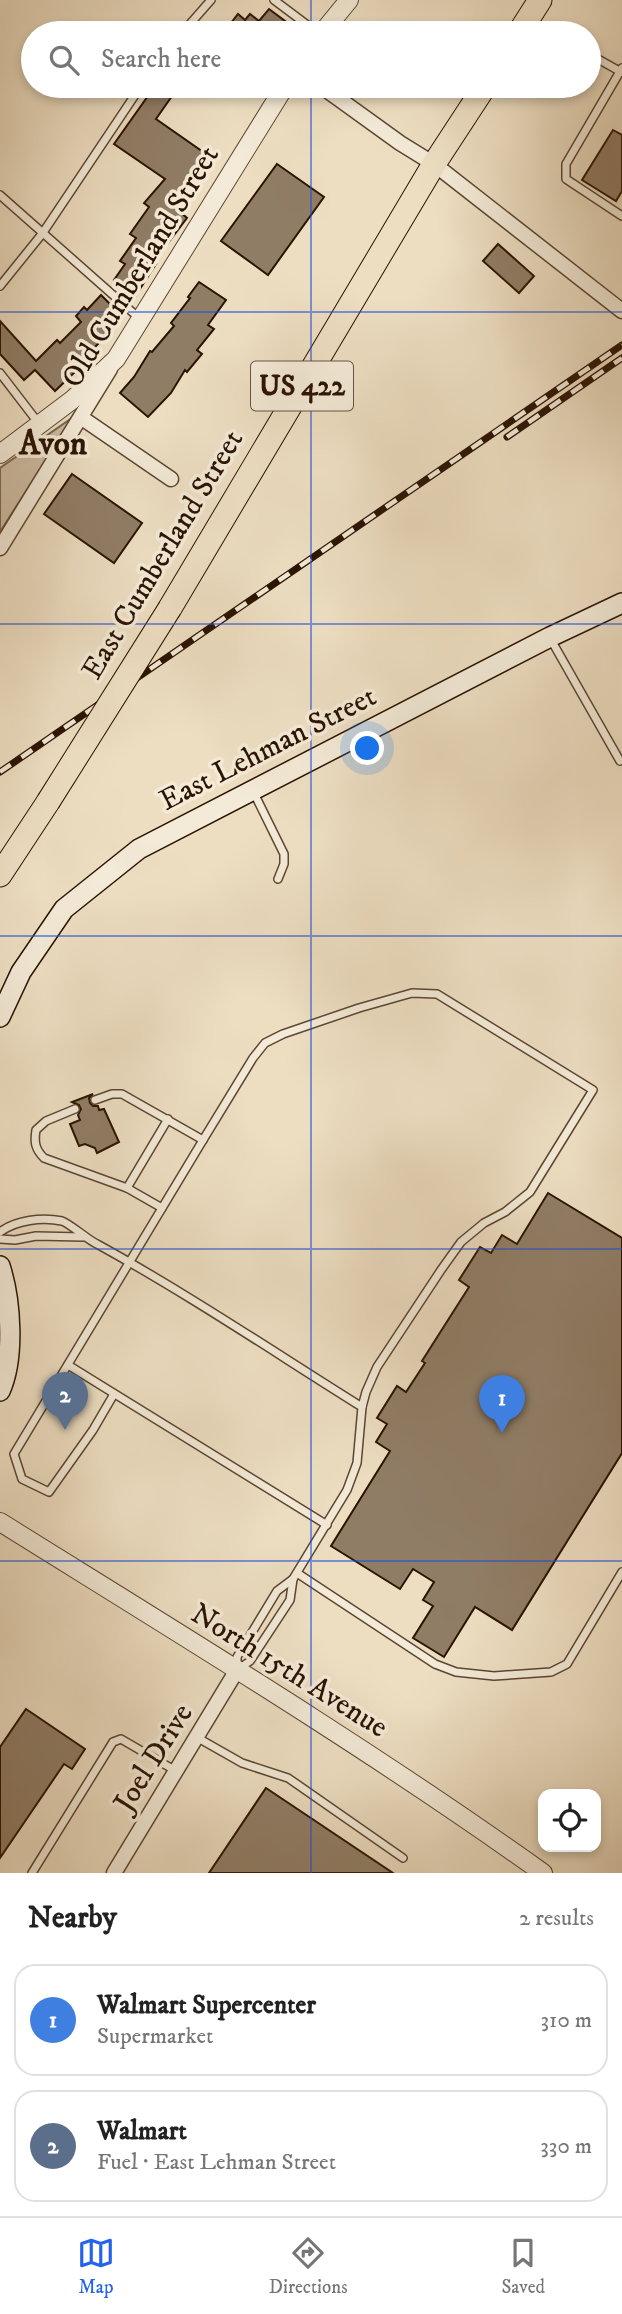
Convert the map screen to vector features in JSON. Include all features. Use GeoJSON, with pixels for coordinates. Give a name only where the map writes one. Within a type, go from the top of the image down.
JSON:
{"type":"FeatureCollection","features":[{"type":"Feature","properties":{"kind":"highway"},"geometry":{"type":"LineString","coordinates":[[527,21],[540,0]]}},
{"type":"Feature","properties":{"kind":"highway","name":"East Cumberland Street"},"geometry":{"type":"LineString","coordinates":[[0,875],[170,608],[434,164],[477,98]]}},
{"type":"Feature","properties":{"kind":"main road","name":"East Lehman Street"},"geometry":{"type":"LineString","coordinates":[[0,1017],[21,972],[64,909],[139,849],[550,637],[622,603]]}},
{"type":"Feature","properties":{"kind":"main road"},"geometry":{"type":"LineString","coordinates":[[0,1266],[9,1323],[6,1377],[0,1391]]}},
{"type":"Feature","properties":{"kind":"street"},"geometry":{"type":"LineString","coordinates":[[331,21],[349,0]]}},
{"type":"Feature","properties":{"kind":"street","name":"Old Cumberland Street"},"geometry":{"type":"LineString","coordinates":[[0,548],[82,418],[139,318],[277,98]]}},
{"type":"Feature","properties":{"kind":"street"},"geometry":{"type":"LineString","coordinates":[[338,98],[434,164],[620,307]]}},
{"type":"Feature","properties":{"kind":"street"},"geometry":{"type":"LineString","coordinates":[[0,454],[96,380],[116,359]]}},
{"type":"Feature","properties":{"kind":"street"},"geometry":{"type":"LineString","coordinates":[[82,418],[171,479]]}},
{"type":"Feature","properties":{"kind":"street","name":"North 15th Avenue"},"geometry":{"type":"LineString","coordinates":[[0,1522],[447,1804],[543,1873]]}},
{"type":"Feature","properties":{"kind":"street","name":"Joel Drive"},"geometry":{"type":"LineString","coordinates":[[114,1873],[237,1670]]}},
{"type":"Feature","properties":{"kind":"lane"},"geometry":{"type":"LineString","coordinates":[[193,21],[211,0]]}},
{"type":"Feature","properties":{"kind":"lane"},"geometry":{"type":"LineString","coordinates":[[274,0],[303,21]]}},
{"type":"Feature","properties":{"kind":"lane"},"geometry":{"type":"LineString","coordinates":[[601,60],[621,70],[566,164],[566,179],[622,216]]}},
{"type":"Feature","properties":{"kind":"lane"},"geometry":{"type":"LineString","coordinates":[[0,286],[42,234],[133,98]]}},
{"type":"Feature","properties":{"kind":"lane"},"geometry":{"type":"LineString","coordinates":[[0,195],[139,318]]}},
{"type":"Feature","properties":{"kind":"lane"},"geometry":{"type":"LineString","coordinates":[[0,373],[41,425]]}},
{"type":"Feature","properties":{"kind":"lane"},"geometry":{"type":"LineString","coordinates":[[550,637],[620,761]]}},
{"type":"Feature","properties":{"kind":"lane"},"geometry":{"type":"LineString","coordinates":[[253,790],[284,854],[284,864],[278,879]]}},
{"type":"Feature","properties":{"kind":"lane"},"geometry":{"type":"LineString","coordinates":[[114,1394],[93,1430],[49,1492],[22,1479],[14,1454],[253,1058],[265,1043],[359,1007],[412,993],[437,994],[593,1090],[530,1192],[471,1233],[440,1270],[377,1367],[362,1407],[357,1463],[347,1490],[295,1576],[277,1591],[237,1657],[237,1670]]}},
{"type":"Feature","properties":{"kind":"lane"},"geometry":{"type":"LineString","coordinates":[[95,1100],[112,1094],[122,1094],[203,1140]]}},
{"type":"Feature","properties":{"kind":"lane"},"geometry":{"type":"LineString","coordinates":[[75,1109],[46,1121],[36,1130],[36,1151],[47,1159],[127,1188],[162,1208]]}},
{"type":"Feature","properties":{"kind":"lane"},"geometry":{"type":"LineString","coordinates":[[127,1188],[168,1119]]}},
{"type":"Feature","properties":{"kind":"lane"},"geometry":{"type":"LineString","coordinates":[[0,1232],[8,1226],[36,1220],[65,1222],[83,1237],[130,1262],[362,1407]]}},
{"type":"Feature","properties":{"kind":"lane"},"geometry":{"type":"LineString","coordinates":[[0,1239],[15,1240],[36,1236],[83,1237]]}},
{"type":"Feature","properties":{"kind":"lane"},"geometry":{"type":"LineString","coordinates":[[68,1365],[327,1525]]}},
{"type":"Feature","properties":{"kind":"lane"},"geometry":{"type":"LineString","coordinates":[[295,1576],[435,1664],[456,1672],[494,1676],[551,1672],[567,1664],[622,1572]]}},
{"type":"Feature","properties":{"kind":"lane"},"geometry":{"type":"LineString","coordinates":[[237,1670],[250,1661],[290,1600],[295,1576]]}},
{"type":"Feature","properties":{"kind":"lane"},"geometry":{"type":"LineString","coordinates":[[198,1738],[242,1763],[288,1778],[403,1858]]}},
{"type":"Feature","properties":{"kind":"lane"},"geometry":{"type":"LineString","coordinates":[[32,1873],[113,1742],[121,1739],[176,1772]]}},
{"type":"Feature","properties":{"kind":"shaded area"},"geometry":{"type":"Polygon","coordinates":[[[72,419],[0,532],[0,468],[72,419]]]}},
{"type":"Feature","properties":{"kind":"building"},"geometry":{"type":"Polygon","coordinates":[[[269,9],[285,21],[259,21],[269,9]]]}},
{"type":"Feature","properties":{"kind":"building"},"geometry":{"type":"Polygon","coordinates":[[[238,14],[245,20],[250,14],[259,21],[232,21],[238,14]]]}},
{"type":"Feature","properties":{"kind":"building"},"geometry":{"type":"Polygon","coordinates":[[[147,98],[171,98],[156,119],[206,154],[171,204],[187,218],[153,263],[156,264],[136,295],[114,280],[125,264],[120,261],[136,238],[130,234],[149,207],[144,203],[165,179],[114,144],[147,98]]]}},
{"type":"Feature","properties":{"kind":"building"},"geometry":{"type":"Polygon","coordinates":[[[613,130],[622,135],[622,191],[616,201],[582,180],[613,130]]]}},
{"type":"Feature","properties":{"kind":"building"},"geometry":{"type":"Polygon","coordinates":[[[277,164],[324,197],[268,275],[221,241],[277,164]]]}},
{"type":"Feature","properties":{"kind":"building"},"geometry":{"type":"Polygon","coordinates":[[[498,244],[534,276],[519,293],[483,261],[498,244]]]}},
{"type":"Feature","properties":{"kind":"building"},"geometry":{"type":"Polygon","coordinates":[[[199,282],[226,300],[208,325],[214,329],[197,350],[202,354],[187,372],[185,370],[171,393],[148,417],[120,393],[150,351],[152,352],[174,326],[171,323],[199,282]]]}},
{"type":"Feature","properties":{"kind":"building"},"geometry":{"type":"Polygon","coordinates":[[[101,295],[119,313],[105,327],[110,332],[88,354],[93,358],[81,371],[78,369],[55,391],[35,370],[24,380],[0,354],[0,321],[36,361],[57,340],[60,343],[81,322],[76,316],[84,307],[87,310],[101,295]]]}},
{"type":"Feature","properties":{"kind":"building"},"geometry":{"type":"Polygon","coordinates":[[[72,474],[142,523],[114,563],[44,514],[72,474]]]}},
{"type":"Feature","properties":{"kind":"building"},"geometry":{"type":"Polygon","coordinates":[[[93,1094],[89,1098],[90,1103],[98,1106],[99,1110],[104,1109],[119,1142],[97,1153],[95,1148],[85,1144],[79,1146],[70,1124],[80,1120],[78,1115],[81,1109],[72,1102],[93,1094]]]}},
{"type":"Feature","properties":{"kind":"building"},"geometry":{"type":"Polygon","coordinates":[[[548,1193],[622,1238],[622,1453],[512,1630],[475,1607],[444,1657],[413,1638],[433,1606],[423,1600],[434,1582],[413,1569],[400,1589],[331,1546],[390,1451],[376,1442],[387,1424],[377,1418],[397,1386],[406,1392],[425,1363],[422,1361],[469,1287],[459,1280],[480,1247],[491,1253],[502,1235],[517,1244],[548,1193]]]}},
{"type":"Feature","properties":{"kind":"building"},"geometry":{"type":"Polygon","coordinates":[[[26,1709],[85,1749],[72,1769],[64,1764],[0,1858],[0,1747],[26,1709]]]}},
{"type":"Feature","properties":{"kind":"building"},"geometry":{"type":"Polygon","coordinates":[[[266,1788],[393,1873],[209,1873],[266,1788]]]}},
{"type":"Feature","properties":{"kind":"railway"},"geometry":{"type":"LineString","coordinates":[[0,772],[622,345]]}},
{"type":"Feature","properties":{"kind":"railway"},"geometry":{"type":"LineString","coordinates":[[507,437],[622,358]]}},
{"type":"Feature","properties":{"kind":"place","name":"Walmart"},"geometry":{"type":"Point","coordinates":[65,1430]}},
{"type":"Feature","properties":{"kind":"place","name":"Walmart Supercenter"},"geometry":{"type":"Point","coordinates":[502,1433]}},
{"type":"Feature","properties":{"kind":"district","name":"Avon"},"geometry":{"type":"Point","coordinates":[53,444]}}]}
